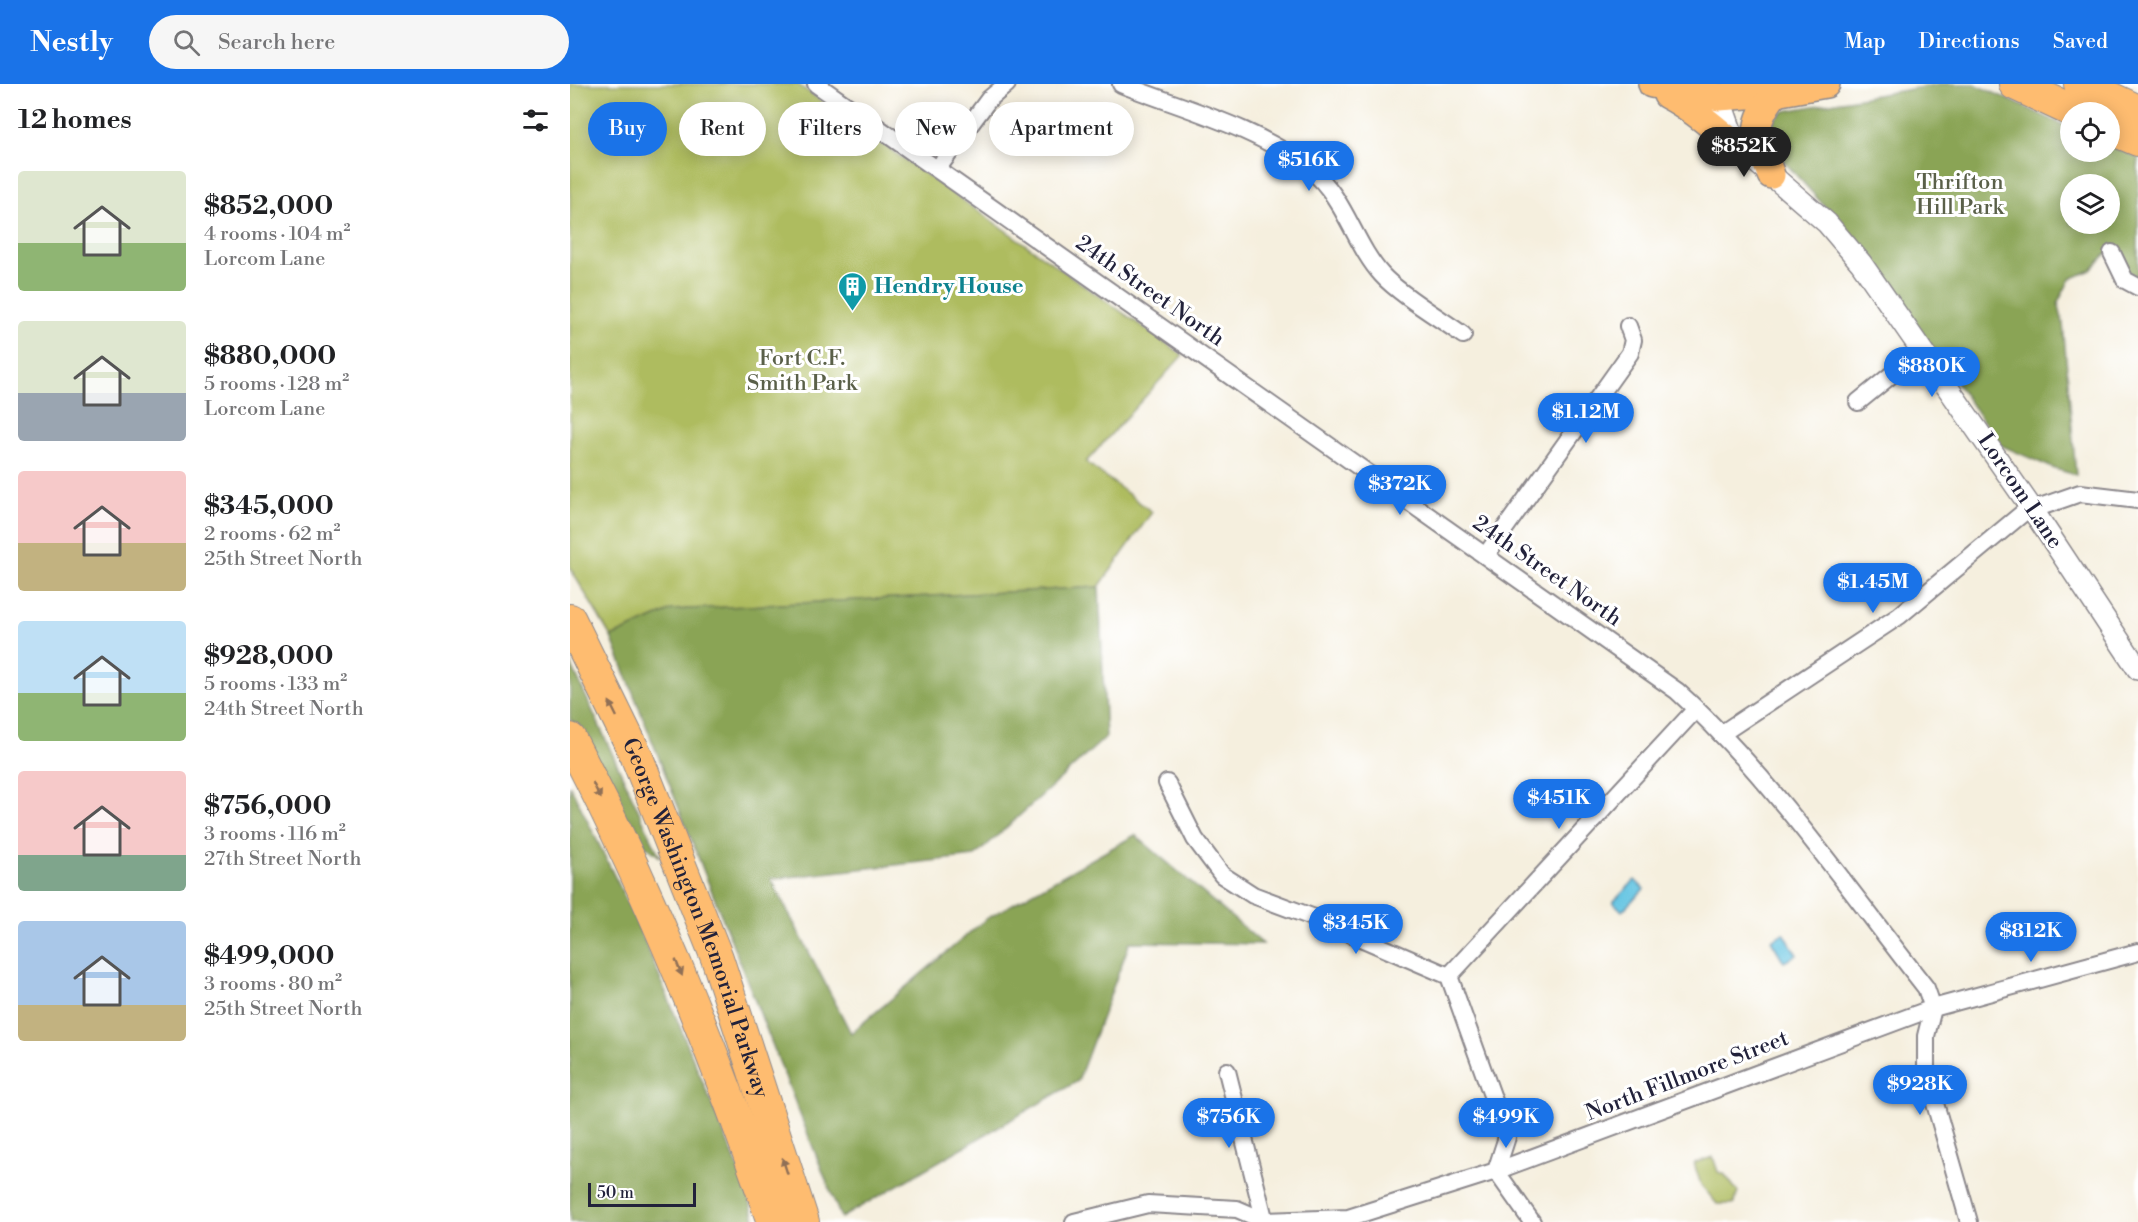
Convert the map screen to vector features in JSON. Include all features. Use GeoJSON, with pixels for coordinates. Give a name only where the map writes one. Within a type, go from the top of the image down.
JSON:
{"type":"FeatureCollection","features":[{"type":"Feature","properties":{"kind":"highway"},"geometry":{"type":"LineString","coordinates":[[2015,84],[2138,111]]}},
{"type":"Feature","properties":{"kind":"highway"},"geometry":{"type":"LineString","coordinates":[[2120,133],[2138,140]]}},
{"type":"Feature","properties":{"kind":"highway","name":"George Washington Memorial Parkway"},"geometry":{"type":"LineString","coordinates":[[570,620],[636,755],[717,958],[803,1222]]}},
{"type":"Feature","properties":{"kind":"highway","name":"George Washington Memorial Parkway"},"geometry":{"type":"LineString","coordinates":[[570,739],[616,827],[675,958],[729,1095],[773,1222]]}},
{"type":"Feature","properties":{"kind":"main road"},"geometry":{"type":"LineString","coordinates":[[1645,84],[1692,108],[1744,152]]}},
{"type":"Feature","properties":{"kind":"main road"},"geometry":{"type":"LineString","coordinates":[[1652,84],[1775,93],[1826,84]]}},
{"type":"Feature","properties":{"kind":"main road"},"geometry":{"type":"LineString","coordinates":[[1771,175],[1757,126],[1762,110],[1775,93]]}},
{"type":"Feature","properties":{"kind":"street","name":"24th Street North"},"geometry":{"type":"LineString","coordinates":[[816,84],[1677,691],[1721,734],[1788,813],[1926,988],[1933,1008]]}},
{"type":"Feature","properties":{"kind":"street"},"geometry":{"type":"LineString","coordinates":[[938,168],[989,99],[1007,84]]}},
{"type":"Feature","properties":{"kind":"street"},"geometry":{"type":"LineString","coordinates":[[1121,84],[1253,134],[1312,171],[1328,187],[1369,257],[1384,277],[1463,335]]}},
{"type":"Feature","properties":{"kind":"street","name":"Lorcom Lane"},"geometry":{"type":"LineString","coordinates":[[1718,88],[1731,131],[1744,152],[1813,210],[1845,242],[2032,509],[2138,669]]}},
{"type":"Feature","properties":{"kind":"street"},"geometry":{"type":"LineString","coordinates":[[2112,253],[2125,280],[2138,287]]}},
{"type":"Feature","properties":{"kind":"street"},"geometry":{"type":"LineString","coordinates":[[1486,555],[1629,353],[1633,340],[1628,326]]}},
{"type":"Feature","properties":{"kind":"street"},"geometry":{"type":"LineString","coordinates":[[1858,402],[1922,350]]}},
{"type":"Feature","properties":{"kind":"street"},"geometry":{"type":"LineString","coordinates":[[1721,734],[1880,630],[1937,586],[2014,519],[2032,509],[2079,493],[2138,500]]}},
{"type":"Feature","properties":{"kind":"street"},"geometry":{"type":"LineString","coordinates":[[1449,976],[1696,709]]}},
{"type":"Feature","properties":{"kind":"street"},"geometry":{"type":"LineString","coordinates":[[1167,783],[1196,839],[1222,875],[1252,895],[1312,917],[1449,976],[1507,1137],[1496,1171],[1532,1222]]}},
{"type":"Feature","properties":{"kind":"street","name":"North Fillmore Street"},"geometry":{"type":"LineString","coordinates":[[1074,1222],[1148,1204],[1237,1209],[1265,1221],[1348,1218],[1496,1171],[1933,1008],[2138,952]]}},
{"type":"Feature","properties":{"kind":"street"},"geometry":{"type":"LineString","coordinates":[[1933,1008],[1926,1036],[1926,1072],[1969,1222]]}},
{"type":"Feature","properties":{"kind":"street"},"geometry":{"type":"LineString","coordinates":[[1227,1071],[1265,1221]]}},
{"type":"Feature","properties":{"kind":"green space","name":"Fort C.F. Smith Park"},"geometry":{"type":"Polygon","coordinates":[[[570,84],[797,84],[823,102],[778,102],[778,156],[883,156],[883,144],[895,153],[895,156],[900,156],[1183,355],[1086,462],[1152,512],[1099,587],[672,610],[611,637],[570,568],[570,84]]]}},
{"type":"Feature","properties":{"kind":"green space","name":"Thrifton Hill Park"},"geometry":{"type":"Polygon","coordinates":[[[1939,84],[1975,84],[2060,123],[2060,162],[2120,162],[2120,150],[2138,158],[2138,277],[2130,273],[2111,249],[2091,270],[2070,279],[2058,303],[2063,323],[2076,475],[2055,469],[2000,445],[1855,240],[1779,156],[1771,137],[1771,131],[1774,120],[1785,111],[1939,84]]]}},
{"type":"Feature","properties":{"kind":"green space"},"geometry":{"type":"Polygon","coordinates":[[[1099,587],[1106,737],[975,856],[771,879],[851,1033],[986,919],[1135,835],[1263,944],[1130,942],[1078,1081],[841,1218],[611,637],[672,610],[1099,587]]]}},
{"type":"Feature","properties":{"kind":"green space"},"geometry":{"type":"Polygon","coordinates":[[[570,662],[660,857],[636,838],[570,718],[570,662]]]}},
{"type":"Feature","properties":{"kind":"green space"},"geometry":{"type":"Polygon","coordinates":[[[570,785],[636,920],[744,1182],[756,1222],[570,1222],[570,785]]]}},
{"type":"Feature","properties":{"kind":"green space"},"geometry":{"type":"Polygon","coordinates":[[[1713,1157],[1718,1172],[1724,1174],[1738,1192],[1734,1204],[1717,1204],[1701,1185],[1694,1163],[1713,1157]]]}},
{"type":"Feature","properties":{"kind":"water"},"geometry":{"type":"Polygon","coordinates":[[[1635,880],[1644,889],[1622,911],[1613,902],[1635,880]]]}},
{"type":"Feature","properties":{"kind":"water"},"geometry":{"type":"Polygon","coordinates":[[[1784,933],[1797,955],[1784,962],[1771,940],[1784,933]]]}},
{"type":"Feature","properties":{"kind":"place","name":"Hendry House"},"geometry":{"type":"Point","coordinates":[853,312]}}]}
